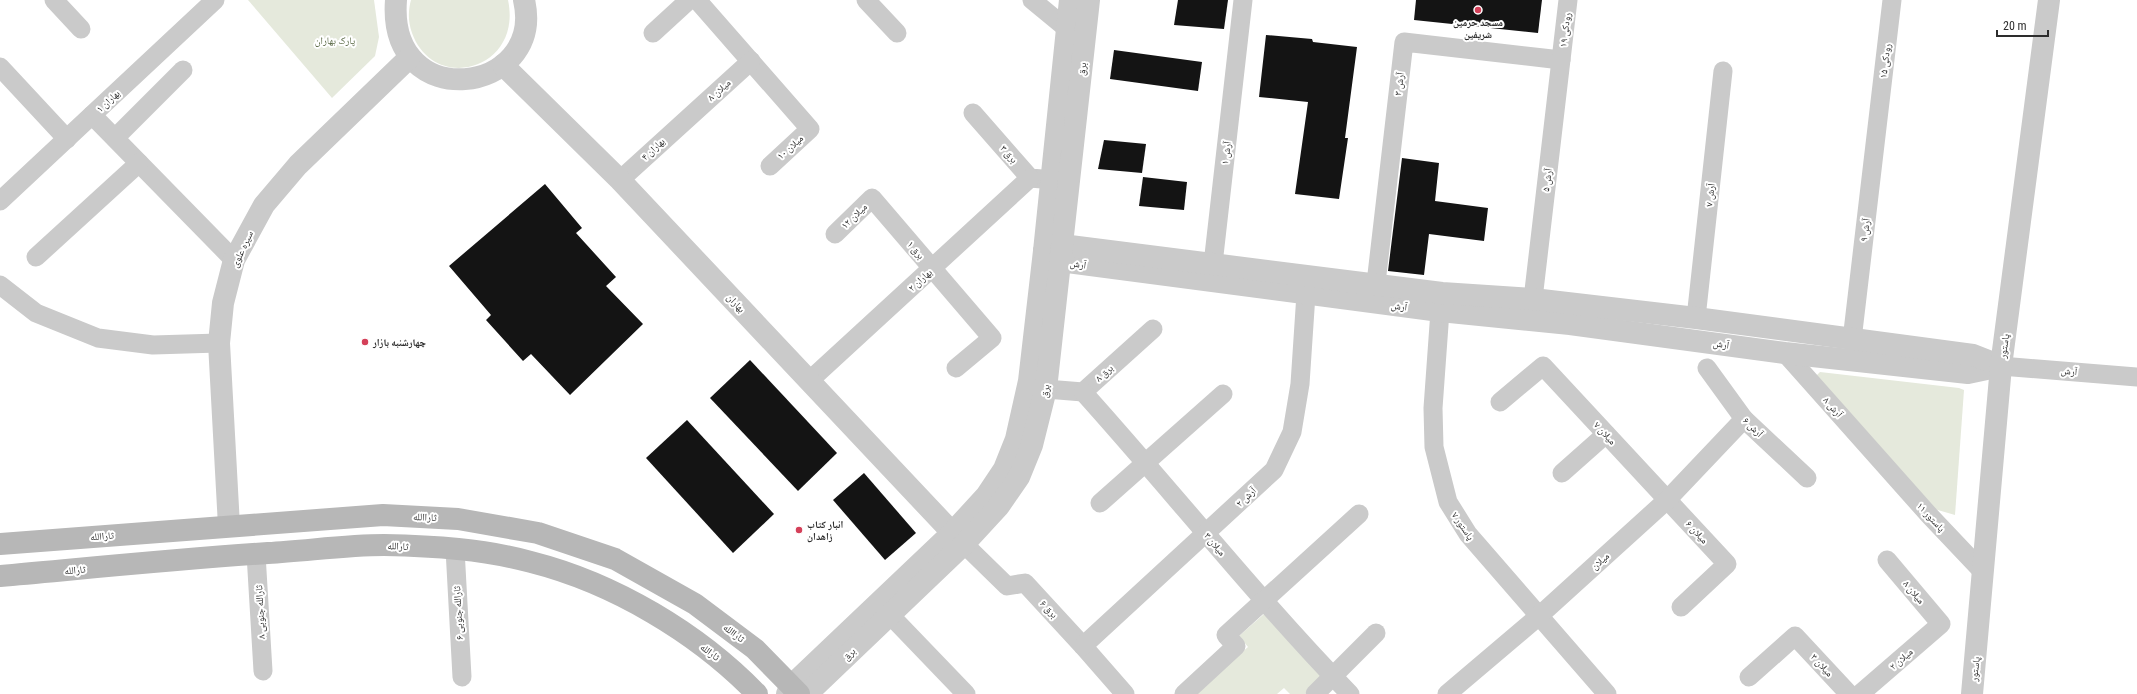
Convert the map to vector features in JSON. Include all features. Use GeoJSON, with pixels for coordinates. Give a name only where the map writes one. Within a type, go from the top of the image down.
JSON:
{"type":"FeatureCollection","features":[{"type":"Feature","properties":{"kind":"main road","name":"ثاراالله"},"geometry":{"type":"LineString","coordinates":[[0,544],[229,526],[383,516],[458,519],[538,533],[616,559],[695,604],[755,649],[796,692]]}},
{"type":"Feature","properties":{"kind":"main road"},"geometry":{"type":"LineString","coordinates":[[229,526],[231,556]]}},
{"type":"Feature","properties":{"kind":"main road","name":"ثارالله"},"geometry":{"type":"LineString","coordinates":[[0,576],[231,556],[383,545],[455,548],[531,562],[603,586],[678,629],[735,671],[757,694]]}},
{"type":"Feature","properties":{"kind":"street"},"geometry":{"type":"LineString","coordinates":[[54,0],[81,29]]}},
{"type":"Feature","properties":{"kind":"street","name":"بهاران ۱"},"geometry":{"type":"LineString","coordinates":[[0,201],[216,0]]}},
{"type":"Feature","properties":{"kind":"street"},"geometry":{"type":"LineString","coordinates":[[396,0],[395,19],[399,40],[410,57],[426,71],[445,79],[466,81],[485,76],[503,65],[517,49],[525,30],[526,10],[524,0]]}},
{"type":"Feature","properties":{"kind":"street"},"geometry":{"type":"LineString","coordinates":[[653,33],[689,0]]}},
{"type":"Feature","properties":{"kind":"street"},"geometry":{"type":"LineString","coordinates":[[697,0],[751,61]]}},
{"type":"Feature","properties":{"kind":"street"},"geometry":{"type":"LineString","coordinates":[[866,0],[897,34]]}},
{"type":"Feature","properties":{"kind":"street"},"geometry":{"type":"LineString","coordinates":[[1032,0],[1066,28]]}},
{"type":"Feature","properties":{"kind":"street","name":"برق"},"geometry":{"type":"LineString","coordinates":[[796,692],[958,539],[999,506],[1019,477],[1032,445],[1046,389],[1055,253],[1053,179],[1066,28],[1070,0]]}},
{"type":"Feature","properties":{"kind":"street","name":"برق"},"geometry":{"type":"LineString","coordinates":[[796,692],[890,615],[958,539],[1004,469],[1016,440],[1055,253],[1090,0]]}},
{"type":"Feature","properties":{"kind":"street","name":"آرش ۱"},"geometry":{"type":"LineString","coordinates":[[1213,264],[1243,0]]}},
{"type":"Feature","properties":{"kind":"street","name":"رودکی ۱۹"},"geometry":{"type":"LineString","coordinates":[[1561,60],[1568,0]]}},
{"type":"Feature","properties":{"kind":"street","name":"رودکی ۱۵"},"geometry":{"type":"LineString","coordinates":[[1878,121],[1892,0]]}},
{"type":"Feature","properties":{"kind":"street","name":"پاستور"},"geometry":{"type":"LineString","coordinates":[[1972,694],[2001,366],[2049,0]]}},
{"type":"Feature","properties":{"kind":"street","name":"آرش ۳"},"geometry":{"type":"LineString","coordinates":[[1376,283],[1404,42],[1561,60]]}},
{"type":"Feature","properties":{"kind":"street","name":"سیره علوی"},"geometry":{"type":"LineString","coordinates":[[229,526],[219,342],[223,303],[234,260],[264,205],[298,165],[410,57]]}},
{"type":"Feature","properties":{"kind":"street","name":"آرش ۵"},"geometry":{"type":"LineString","coordinates":[[1533,299],[1561,60]]}},
{"type":"Feature","properties":{"kind":"street","name":"میلان ۸"},"geometry":{"type":"LineString","coordinates":[[686,118],[751,61]]}},
{"type":"Feature","properties":{"kind":"street","name":"میلان ۱۰"},"geometry":{"type":"LineString","coordinates":[[751,61],[810,129],[770,166]]}},
{"type":"Feature","properties":{"kind":"street","name":"بهاران"},"geometry":{"type":"LineString","coordinates":[[503,65],[620,180],[958,539]]}},
{"type":"Feature","properties":{"kind":"street"},"geometry":{"type":"LineString","coordinates":[[0,67],[67,138]]}},
{"type":"Feature","properties":{"kind":"street"},"geometry":{"type":"LineString","coordinates":[[115,138],[183,70]]}},
{"type":"Feature","properties":{"kind":"street","name":"آرش ۷"},"geometry":{"type":"LineString","coordinates":[[1696,318],[1723,71]]}},
{"type":"Feature","properties":{"kind":"street","name":"برق ۳"},"geometry":{"type":"LineString","coordinates":[[973,113],[1030,178]]}},
{"type":"Feature","properties":{"kind":"street"},"geometry":{"type":"LineString","coordinates":[[92,115],[234,260]]}},
{"type":"Feature","properties":{"kind":"street","name":"بهاران ۴"},"geometry":{"type":"LineString","coordinates":[[620,180],[686,118]]}},
{"type":"Feature","properties":{"kind":"street","name":"آرش ۹"},"geometry":{"type":"LineString","coordinates":[[1852,340],[1878,121]]}},
{"type":"Feature","properties":{"kind":"street"},"geometry":{"type":"LineString","coordinates":[[36,258],[139,163]]}},
{"type":"Feature","properties":{"kind":"street"},"geometry":{"type":"LineString","coordinates":[[1030,178],[1053,179]]}},
{"type":"Feature","properties":{"kind":"street","name":"بهاران ۲"},"geometry":{"type":"LineString","coordinates":[[809,381],[1030,178]]}},
{"type":"Feature","properties":{"kind":"street","name":"برق ۱"},"geometry":{"type":"LineString","coordinates":[[872,198],[992,338],[956,368]]}},
{"type":"Feature","properties":{"kind":"street","name":"میلان ۱۲"},"geometry":{"type":"LineString","coordinates":[[835,234],[872,198]]}},
{"type":"Feature","properties":{"kind":"street","name":"آرش"},"geometry":{"type":"LineString","coordinates":[[1055,253],[1213,264],[1307,285],[1376,283],[1441,302],[1533,299],[1696,318],[1973,355],[2001,366]]}},
{"type":"Feature","properties":{"kind":"street","name":"آرش"},"geometry":{"type":"LineString","coordinates":[[1055,253],[1441,302],[1570,324],[1785,353],[1968,373],[2001,366],[2137,377]]}},
{"type":"Feature","properties":{"kind":"street"},"geometry":{"type":"LineString","coordinates":[[0,284],[36,313],[98,338],[152,345],[219,342]]}},
{"type":"Feature","properties":{"kind":"street","name":"آرش ۲"},"geometry":{"type":"LineString","coordinates":[[1084,646],[1206,535],[1274,470],[1292,432],[1300,384],[1307,285]]}},
{"type":"Feature","properties":{"kind":"street","name":"پاستور ۷"},"geometry":{"type":"LineString","coordinates":[[1441,302],[1433,408],[1434,447],[1448,502],[1468,534],[1607,694]]}},
{"type":"Feature","properties":{"kind":"street","name":"برق ۸"},"geometry":{"type":"LineString","coordinates":[[1082,392],[1153,329]]}},
{"type":"Feature","properties":{"kind":"street","name":"آرش ۸"},"geometry":{"type":"LineString","coordinates":[[1785,353],[1880,461]]}},
{"type":"Feature","properties":{"kind":"street","name":"میلان ۷"},"geometry":{"type":"LineString","coordinates":[[1500,402],[1543,366],[1668,499]]}},
{"type":"Feature","properties":{"kind":"street","name":"آرش ۶"},"geometry":{"type":"LineString","coordinates":[[1707,368],[1744,419],[1807,478]]}},
{"type":"Feature","properties":{"kind":"street"},"geometry":{"type":"LineString","coordinates":[[1046,389],[1082,392]]}},
{"type":"Feature","properties":{"kind":"street","name":"میلان ۳"},"geometry":{"type":"LineString","coordinates":[[1082,392],[1146,463],[1262,600],[1350,694]]}},
{"type":"Feature","properties":{"kind":"street"},"geometry":{"type":"LineString","coordinates":[[1100,503],[1223,394]]}},
{"type":"Feature","properties":{"kind":"street","name":"میلان"},"geometry":{"type":"LineString","coordinates":[[1447,694],[1539,616],[1668,499],[1744,419]]}},
{"type":"Feature","properties":{"kind":"street"},"geometry":{"type":"LineString","coordinates":[[1562,473],[1606,434]]}},
{"type":"Feature","properties":{"kind":"street","name":"پاستور ۱۱"},"geometry":{"type":"LineString","coordinates":[[1880,461],[1983,572]]}},
{"type":"Feature","properties":{"kind":"street","name":"میلان ۶"},"geometry":{"type":"LineString","coordinates":[[1668,499],[1727,564],[1681,607]]}},
{"type":"Feature","properties":{"kind":"street"},"geometry":{"type":"LineString","coordinates":[[1184,694],[1236,646],[1226,635],[1262,600],[1359,514]]}},
{"type":"Feature","properties":{"kind":"street","name":"برق ۶"},"geometry":{"type":"LineString","coordinates":[[958,539],[1008,586],[1025,583],[1084,646],[1125,694]]}},
{"type":"Feature","properties":{"kind":"street","name":"ثارالله جنوبی ۶"},"geometry":{"type":"LineString","coordinates":[[455,548],[462,677]]}},
{"type":"Feature","properties":{"kind":"street","name":"ثارالله جنوبی ۸"},"geometry":{"type":"LineString","coordinates":[[256,554],[263,671]]}},
{"type":"Feature","properties":{"kind":"street","name":"میلان ۸"},"geometry":{"type":"LineString","coordinates":[[1887,560],[1941,624]]}},
{"type":"Feature","properties":{"kind":"street"},"geometry":{"type":"LineString","coordinates":[[890,615],[966,694]]}},
{"type":"Feature","properties":{"kind":"street","name":"میلان ۲"},"geometry":{"type":"LineString","coordinates":[[1860,694],[1941,624]]}},
{"type":"Feature","properties":{"kind":"street"},"geometry":{"type":"LineString","coordinates":[[1315,694],[1376,633]]}},
{"type":"Feature","properties":{"kind":"street","name":"میلان ۳"},"geometry":{"type":"LineString","coordinates":[[1749,677],[1795,636],[1849,694]]}},
{"type":"Feature","properties":{"kind":"green space","name":"پارک بهاران"},"geometry":{"type":"Polygon","coordinates":[[[248,0],[374,0],[379,37],[375,56],[332,98],[248,0]]]}},
{"type":"Feature","properties":{"kind":"green space"},"geometry":{"type":"Polygon","coordinates":[[[411,0],[508,0],[509,24],[502,43],[490,57],[474,66],[456,68],[438,63],[423,52],[412,33],[410,25],[409,8],[411,0]]]}},
{"type":"Feature","properties":{"kind":"green space"},"geometry":{"type":"Polygon","coordinates":[[[1820,372],[1959,388],[1964,390],[1955,515],[1924,506],[1814,378],[1820,372]]]}},
{"type":"Feature","properties":{"kind":"green space"},"geometry":{"type":"Polygon","coordinates":[[[1264,614],[1322,677],[1305,694],[1290,694],[1284,688],[1277,694],[1194,694],[1248,647],[1239,636],[1264,614]]]}},
{"type":"Feature","properties":{"kind":"building"},"geometry":{"type":"Polygon","coordinates":[[[1178,0],[1228,0],[1224,29],[1174,25],[1178,0]]]}},
{"type":"Feature","properties":{"kind":"building","name":"مسجد حرمین شریفین"},"geometry":{"type":"Polygon","coordinates":[[[1416,0],[1542,0],[1538,33],[1414,20],[1416,0]]]}},
{"type":"Feature","properties":{"kind":"building"},"geometry":{"type":"Polygon","coordinates":[[[1266,35],[1312,39],[1313,42],[1357,47],[1345,138],[1348,138],[1339,199],[1295,194],[1308,102],[1259,97],[1266,35]]]}},
{"type":"Feature","properties":{"kind":"building"},"geometry":{"type":"Polygon","coordinates":[[[1114,50],[1202,62],[1198,91],[1110,79],[1114,50]]]}},
{"type":"Feature","properties":{"kind":"building"},"geometry":{"type":"Polygon","coordinates":[[[1104,140],[1146,144],[1142,173],[1098,169],[1104,140]]]}},
{"type":"Feature","properties":{"kind":"building"},"geometry":{"type":"Polygon","coordinates":[[[1402,158],[1439,163],[1435,201],[1488,208],[1484,241],[1429,234],[1424,275],[1388,271],[1402,158]]]}},
{"type":"Feature","properties":{"kind":"building"},"geometry":{"type":"Polygon","coordinates":[[[1143,177],[1187,182],[1184,210],[1139,206],[1143,177]]]}},
{"type":"Feature","properties":{"kind":"building"},"geometry":{"type":"Polygon","coordinates":[[[545,184],[582,228],[576,233],[616,277],[606,286],[643,324],[570,395],[531,354],[523,361],[486,320],[491,315],[449,266],[545,184]]]}},
{"type":"Feature","properties":{"kind":"building"},"geometry":{"type":"Polygon","coordinates":[[[750,360],[837,453],[798,491],[710,398],[750,360]]]}},
{"type":"Feature","properties":{"kind":"building"},"geometry":{"type":"Polygon","coordinates":[[[687,420],[774,514],[733,553],[646,458],[687,420]]]}},
{"type":"Feature","properties":{"kind":"building"},"geometry":{"type":"Polygon","coordinates":[[[864,473],[916,533],[885,560],[833,500],[864,473]]]}},
{"type":"Feature","properties":{"kind":"place","name":"مسجد حرمین شریفین"},"geometry":{"type":"Point","coordinates":[1478,10]}},
{"type":"Feature","properties":{"kind":"place","name":"چهارشنبه بازار"},"geometry":{"type":"Point","coordinates":[365,342]}},
{"type":"Feature","properties":{"kind":"place","name":"انبار کتاب زاهدان"},"geometry":{"type":"Point","coordinates":[799,530]}}]}
